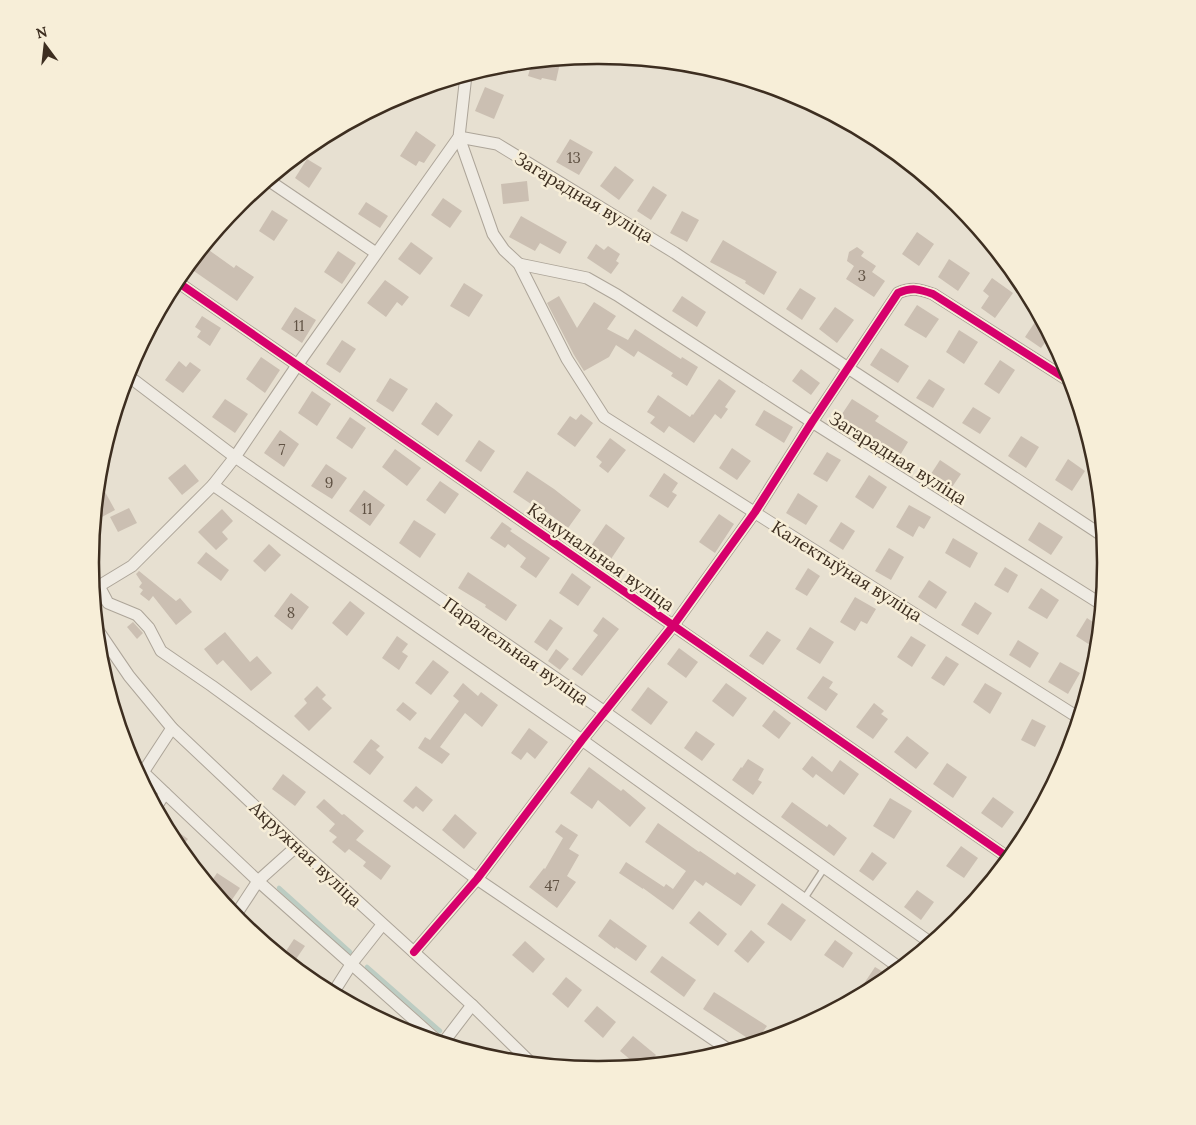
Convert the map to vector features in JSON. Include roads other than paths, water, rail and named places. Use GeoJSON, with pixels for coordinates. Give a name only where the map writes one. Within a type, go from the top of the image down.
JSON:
{"type":"FeatureCollection","features":[{"type":"Feature","properties":{"kind":"street"},"geometry":{"type":"LineString","coordinates":[[100,585],[132,566],[213,485],[235,457],[298,364],[459,137],[465,82]]}},
{"type":"Feature","properties":{"kind":"street","name":"Калектыўная вуліца"},"geometry":{"type":"LineString","coordinates":[[459,137],[493,234],[504,250],[519,264],[567,359],[604,417],[1073,714]]}},
{"type":"Feature","properties":{"kind":"street","name":"Загарадная вуліца"},"geometry":{"type":"LineString","coordinates":[[459,137],[497,144],[676,253],[1096,531]]}},
{"type":"Feature","properties":{"kind":"street"},"geometry":{"type":"LineString","coordinates":[[274,184],[376,253]]}},
{"type":"Feature","properties":{"kind":"street","name":"Загарадная вуліца"},"geometry":{"type":"LineString","coordinates":[[519,264],[587,278],[617,295],[812,422],[1095,600]]}},
{"type":"Feature","properties":{"kind":"street","name":"Камунальная вуліца"},"geometry":{"type":"LineString","coordinates":[[183,286],[1003,854]]}},
{"type":"Feature","properties":{"kind":"street"},"geometry":{"type":"LineString","coordinates":[[414,952],[477,879],[582,740],[673,626],[755,512],[898,293],[908,289],[919,289],[933,294],[1060,375]]}},
{"type":"Feature","properties":{"kind":"street","name":"Паралельная вуліца"},"geometry":{"type":"LineString","coordinates":[[134,380],[235,457],[605,712],[825,868],[923,940]]}},
{"type":"Feature","properties":{"kind":"street","name":"Паралельная вуліца"},"geometry":{"type":"LineString","coordinates":[[213,485],[582,740],[894,964]]}},
{"type":"Feature","properties":{"kind":"street"},"geometry":{"type":"LineString","coordinates":[[100,592],[108,603],[137,615],[149,628],[161,651],[477,879],[722,1045]]}},
{"type":"Feature","properties":{"kind":"street","name":"Акружная вуліца"},"geometry":{"type":"LineString","coordinates":[[106,643],[129,676],[172,728],[382,925],[472,1005],[523,1055]]}},
{"type":"Feature","properties":{"kind":"street"},"geometry":{"type":"LineString","coordinates":[[145,770],[172,728]]}},
{"type":"Feature","properties":{"kind":"street"},"geometry":{"type":"LineString","coordinates":[[150,781],[165,793],[258,881],[426,1030]]}},
{"type":"Feature","properties":{"kind":"street"},"geometry":{"type":"LineString","coordinates":[[160,801],[165,793]]}},
{"type":"Feature","properties":{"kind":"street"},"geometry":{"type":"LineString","coordinates":[[240,909],[258,881],[297,846]]}},
{"type":"Feature","properties":{"kind":"street"},"geometry":{"type":"LineString","coordinates":[[337,987],[382,925]]}},
{"type":"Feature","properties":{"kind":"street"},"geometry":{"type":"LineString","coordinates":[[447,1038],[472,1005]]}},
{"type":"Feature","properties":{"kind":"lane"},"geometry":{"type":"LineString","coordinates":[[804,899],[825,868]]}},
{"type":"Feature","properties":{"kind":"waterway"},"geometry":{"type":"LineString","coordinates":[[279,888],[350,952]]}},
{"type":"Feature","properties":{"kind":"waterway"},"geometry":{"type":"LineString","coordinates":[[367,967],[440,1031]]}}]}
